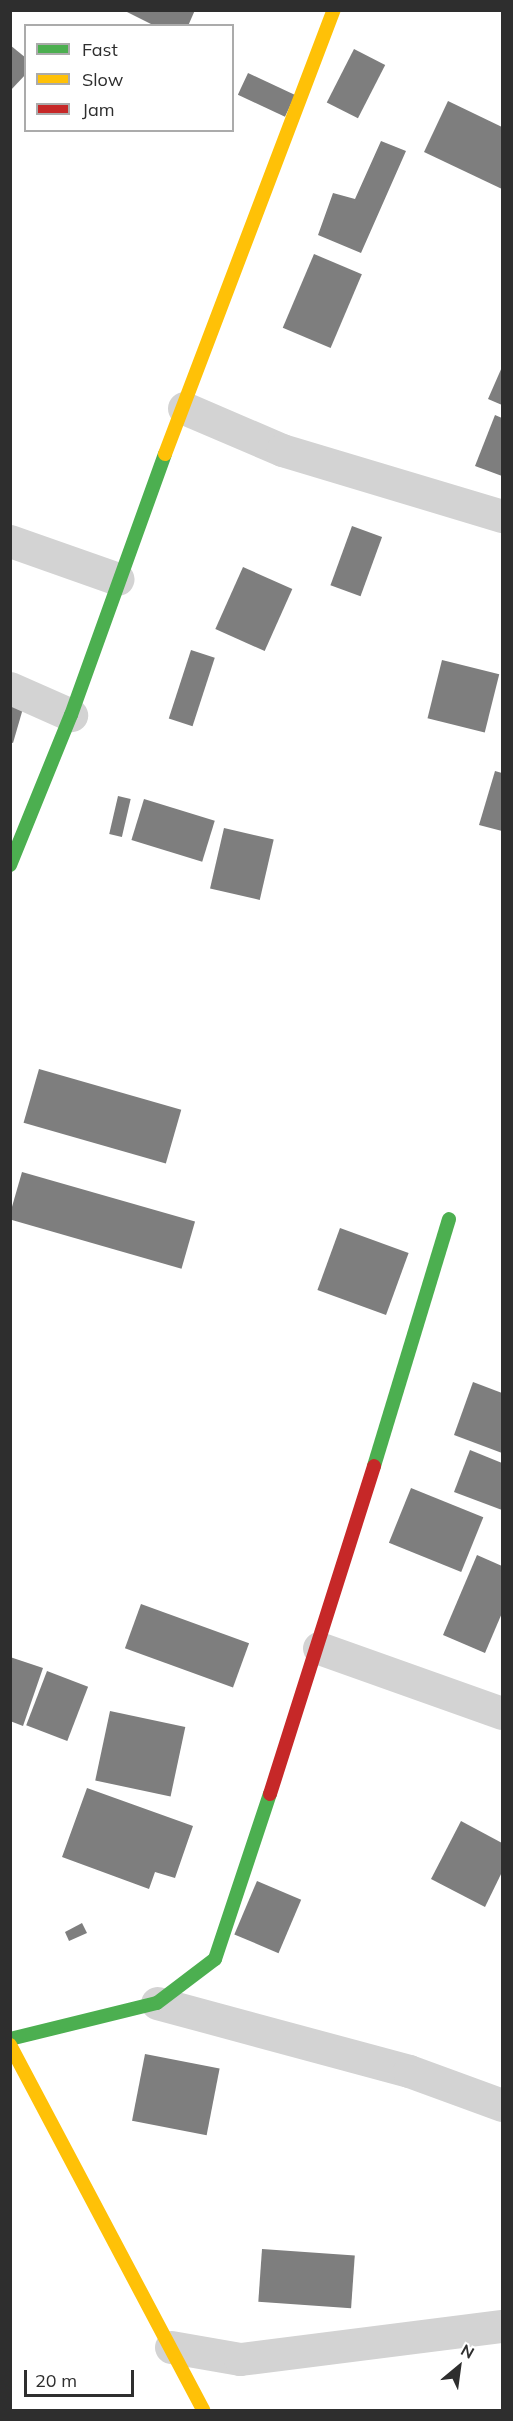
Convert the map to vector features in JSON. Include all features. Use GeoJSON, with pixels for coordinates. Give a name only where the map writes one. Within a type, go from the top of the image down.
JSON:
{"type":"FeatureCollection","features":[{"type":"Feature","properties":{"kind":"street"},"geometry":{"type":"LineString","coordinates":[[10,865],[71,716],[118,579],[334,10]]}},
{"type":"Feature","properties":{"kind":"street"},"geometry":{"type":"LineString","coordinates":[[184,408],[282,450],[502,516]]}},
{"type":"Feature","properties":{"kind":"street"},"geometry":{"type":"LineString","coordinates":[[10,541],[118,579]]}},
{"type":"Feature","properties":{"kind":"street"},"geometry":{"type":"LineString","coordinates":[[10,688],[71,716]]}},
{"type":"Feature","properties":{"kind":"street"},"geometry":{"type":"LineString","coordinates":[[10,2039],[157,2003],[214,1959],[319,1648],[448,1219]]}},
{"type":"Feature","properties":{"kind":"street"},"geometry":{"type":"LineString","coordinates":[[319,1648],[502,1713]]}},
{"type":"Feature","properties":{"kind":"street"},"geometry":{"type":"LineString","coordinates":[[157,2003],[409,2071],[502,2105]]}},
{"type":"Feature","properties":{"kind":"street"},"geometry":{"type":"LineString","coordinates":[[10,2045],[203,2410]]}},
{"type":"Feature","properties":{"kind":"street"},"geometry":{"type":"LineString","coordinates":[[171,2347],[240,2359],[502,2326]]}},
{"type":"Feature","properties":{"kind":"building"},"geometry":{"type":"Polygon","coordinates":[[[123,10],[195,10],[189,24],[151,24],[123,10]]]}},
{"type":"Feature","properties":{"kind":"building"},"geometry":{"type":"Polygon","coordinates":[[[10,45],[24,56],[24,76],[10,91],[10,45]]]}},
{"type":"Feature","properties":{"kind":"building"},"geometry":{"type":"Polygon","coordinates":[[[354,49],[385,65],[358,118],[327,102],[354,49]]]}},
{"type":"Feature","properties":{"kind":"building"},"geometry":{"type":"Polygon","coordinates":[[[248,73],[295,95],[285,117],[238,95],[248,73]]]}},
{"type":"Feature","properties":{"kind":"building"},"geometry":{"type":"Polygon","coordinates":[[[448,101],[502,127],[502,189],[424,152],[448,101]]]}},
{"type":"Feature","properties":{"kind":"building"},"geometry":{"type":"Polygon","coordinates":[[[381,141],[406,151],[361,253],[318,235],[333,193],[355,199],[381,141]]]}},
{"type":"Feature","properties":{"kind":"building"},"geometry":{"type":"Polygon","coordinates":[[[314,254],[362,274],[331,348],[283,328],[314,254]]]}},
{"type":"Feature","properties":{"kind":"building"},"geometry":{"type":"Polygon","coordinates":[[[502,367],[502,405],[488,399],[502,367]]]}},
{"type":"Feature","properties":{"kind":"building"},"geometry":{"type":"Polygon","coordinates":[[[495,415],[502,418],[502,476],[475,466],[495,415]]]}},
{"type":"Feature","properties":{"kind":"building"},"geometry":{"type":"Polygon","coordinates":[[[352,526],[382,537],[361,596],[330,585],[352,526]]]}},
{"type":"Feature","properties":{"kind":"building"},"geometry":{"type":"Polygon","coordinates":[[[243,567],[292,589],[265,651],[215,629],[243,567]]]}},
{"type":"Feature","properties":{"kind":"building"},"geometry":{"type":"Polygon","coordinates":[[[191,650],[215,658],[193,726],[169,718],[191,650]]]}},
{"type":"Feature","properties":{"kind":"building"},"geometry":{"type":"Polygon","coordinates":[[[442,660],[499,674],[485,732],[427,718],[442,660]]]}},
{"type":"Feature","properties":{"kind":"building"},"geometry":{"type":"Polygon","coordinates":[[[10,701],[24,705],[13,743],[10,742],[10,701]]]}},
{"type":"Feature","properties":{"kind":"building"},"geometry":{"type":"Polygon","coordinates":[[[495,771],[502,773],[502,831],[479,825],[495,771]]]}},
{"type":"Feature","properties":{"kind":"building"},"geometry":{"type":"Polygon","coordinates":[[[118,796],[131,799],[122,837],[109,834],[118,796]]]}},
{"type":"Feature","properties":{"kind":"building"},"geometry":{"type":"Polygon","coordinates":[[[144,799],[215,821],[202,862],[131,840],[144,799]]]}},
{"type":"Feature","properties":{"kind":"building"},"geometry":{"type":"Polygon","coordinates":[[[224,828],[274,839],[260,900],[210,888],[224,828]]]}},
{"type":"Feature","properties":{"kind":"building"},"geometry":{"type":"Polygon","coordinates":[[[39,1069],[181,1110],[166,1164],[24,1123],[39,1069]]]}},
{"type":"Feature","properties":{"kind":"building"},"geometry":{"type":"Polygon","coordinates":[[[22,1172],[195,1222],[182,1269],[10,1220],[22,1172]]]}},
{"type":"Feature","properties":{"kind":"building"},"geometry":{"type":"Polygon","coordinates":[[[340,1228],[409,1253],[386,1315],[317,1290],[340,1228]]]}},
{"type":"Feature","properties":{"kind":"building"},"geometry":{"type":"Polygon","coordinates":[[[473,1382],[502,1393],[502,1453],[454,1435],[473,1382]]]}},
{"type":"Feature","properties":{"kind":"building"},"geometry":{"type":"Polygon","coordinates":[[[470,1450],[502,1463],[502,1510],[454,1492],[470,1450]]]}},
{"type":"Feature","properties":{"kind":"building"},"geometry":{"type":"Polygon","coordinates":[[[411,1488],[483,1517],[461,1572],[389,1543],[411,1488]]]}},
{"type":"Feature","properties":{"kind":"building"},"geometry":{"type":"Polygon","coordinates":[[[477,1555],[502,1566],[502,1613],[485,1653],[443,1635],[477,1555]]]}},
{"type":"Feature","properties":{"kind":"building"},"geometry":{"type":"Polygon","coordinates":[[[141,1604],[249,1643],[233,1687],[125,1648],[141,1604]]]}},
{"type":"Feature","properties":{"kind":"building"},"geometry":{"type":"Polygon","coordinates":[[[10,1657],[43,1668],[23,1726],[10,1721],[10,1657]]]}},
{"type":"Feature","properties":{"kind":"building"},"geometry":{"type":"Polygon","coordinates":[[[47,1671],[88,1687],[67,1741],[26,1725],[47,1671]]]}},
{"type":"Feature","properties":{"kind":"building"},"geometry":{"type":"Polygon","coordinates":[[[110,1711],[185,1727],[171,1796],[95,1780],[110,1711]]]}},
{"type":"Feature","properties":{"kind":"building"},"geometry":{"type":"Polygon","coordinates":[[[87,1788],[193,1826],[175,1878],[155,1872],[149,1889],[62,1857],[87,1788]]]}},
{"type":"Feature","properties":{"kind":"building"},"geometry":{"type":"Polygon","coordinates":[[[461,1821],[502,1843],[502,1872],[485,1907],[431,1879],[461,1821]]]}},
{"type":"Feature","properties":{"kind":"building"},"geometry":{"type":"Polygon","coordinates":[[[257,1881],[301,1900],[279,1953],[234,1934],[257,1881]]]}},
{"type":"Feature","properties":{"kind":"building"},"geometry":{"type":"Polygon","coordinates":[[[82,1923],[87,1933],[69,1941],[65,1932],[82,1923]]]}},
{"type":"Feature","properties":{"kind":"building"},"geometry":{"type":"Polygon","coordinates":[[[145,2054],[220,2069],[207,2135],[132,2121],[145,2054]]]}},
{"type":"Feature","properties":{"kind":"building"},"geometry":{"type":"Polygon","coordinates":[[[262,2249],[355,2255],[351,2308],[258,2302],[262,2249]]]}},
{"type":"Feature","properties":{"kind":"traffic: fast"},"geometry":{"type":"LineString","coordinates":[[10,865],[71,715],[165,454]]}},
{"type":"Feature","properties":{"kind":"traffic: fast"},"geometry":{"type":"LineString","coordinates":[[374,1466],[449,1219]]}},
{"type":"Feature","properties":{"kind":"traffic: fast"},"geometry":{"type":"LineString","coordinates":[[10,2039],[157,2003],[215,1959],[270,1794]]}},
{"type":"Feature","properties":{"kind":"traffic: slow"},"geometry":{"type":"LineString","coordinates":[[165,454],[334,10]]}},
{"type":"Feature","properties":{"kind":"traffic: slow"},"geometry":{"type":"LineString","coordinates":[[10,2045],[203,2410]]}},
{"type":"Feature","properties":{"kind":"traffic: jam"},"geometry":{"type":"LineString","coordinates":[[270,1794],[374,1466]]}}]}
